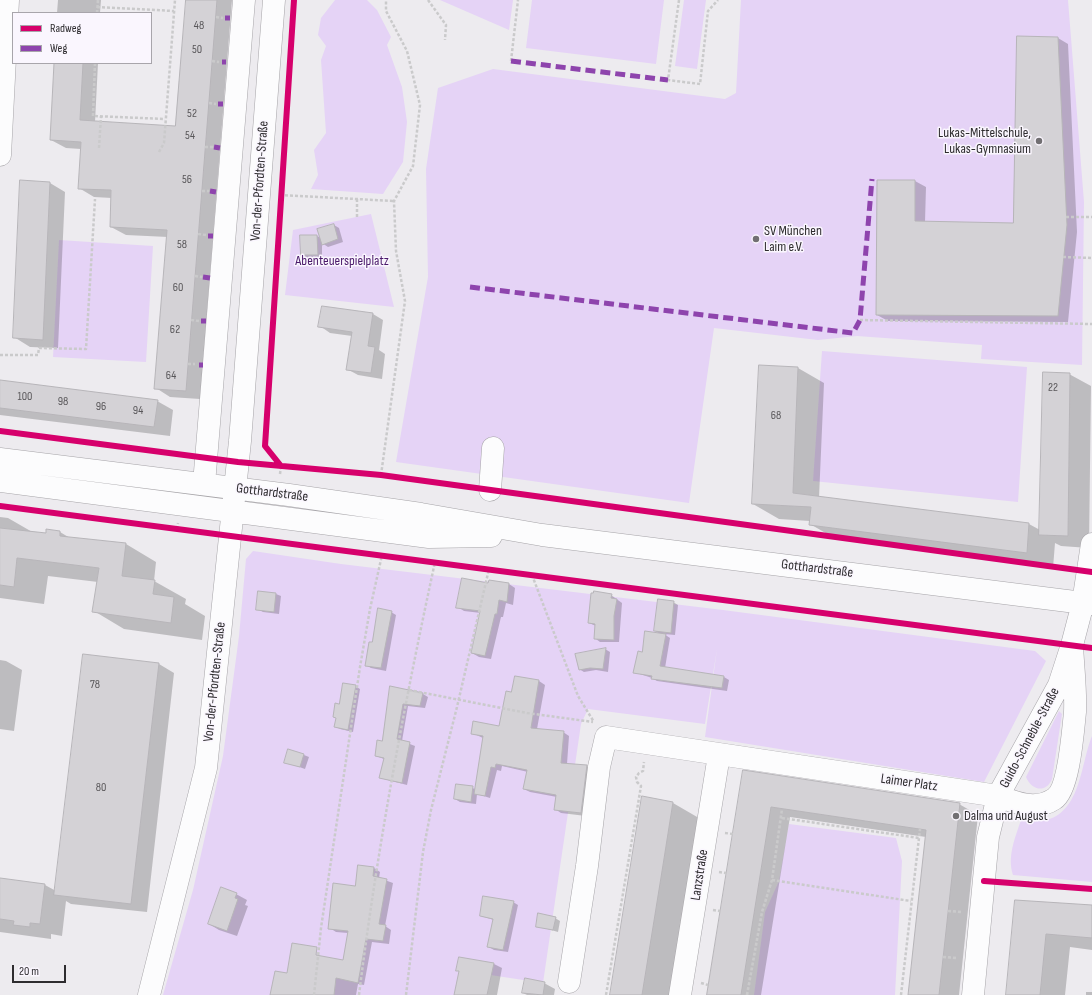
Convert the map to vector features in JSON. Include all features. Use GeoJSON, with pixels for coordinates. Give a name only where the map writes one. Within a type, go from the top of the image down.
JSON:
{"type":"FeatureCollection","features":[{"type":"Feature","properties":{"kind":"street"},"geometry":{"type":"LineString","coordinates":[[0,155],[8,0]]}},
{"type":"Feature","properties":{"kind":"street"},"geometry":{"type":"LineString","coordinates":[[204,484],[205,362],[244,0]]}},
{"type":"Feature","properties":{"kind":"street","name":"Von-der-Pfordten-Straße"},"geometry":{"type":"LineString","coordinates":[[149,995],[206,768],[233,511],[274,0]]}},
{"type":"Feature","properties":{"kind":"street"},"geometry":{"type":"LineString","coordinates":[[205,362],[246,362]]}},
{"type":"Feature","properties":{"kind":"street"},"geometry":{"type":"LineString","coordinates":[[490,490],[493,448]]}},
{"type":"Feature","properties":{"kind":"street","name":"Gotthardstraße"},"geometry":{"type":"LineString","coordinates":[[0,459],[235,488],[413,513],[542,535],[1087,603]]}},
{"type":"Feature","properties":{"kind":"street","name":"Gotthardstraße"},"geometry":{"type":"LineString","coordinates":[[0,481],[429,537],[542,535]]}},
{"type":"Feature","properties":{"kind":"street","name":"Guido-Schneble-Straße"},"geometry":{"type":"LineString","coordinates":[[972,995],[988,837],[998,796],[1059,685],[1087,603],[1092,544]]}},
{"type":"Feature","properties":{"kind":"street","name":"Laimer Platz"},"geometry":{"type":"LineString","coordinates":[[600,730],[647,744],[998,796],[1020,804],[1041,805],[1055,799],[1062,788],[1067,768],[1075,711],[1072,645]]}},
{"type":"Feature","properties":{"kind":"street"},"geometry":{"type":"LineString","coordinates":[[569,982],[587,866],[599,767],[600,730]]}},
{"type":"Feature","properties":{"kind":"street","name":"Lanzstraße"},"geometry":{"type":"LineString","coordinates":[[680,995],[719,755]]}},
{"type":"Feature","properties":{"kind":"path"},"geometry":{"type":"LineString","coordinates":[[97,12],[98,0]]}},
{"type":"Feature","properties":{"kind":"path"},"geometry":{"type":"LineString","coordinates":[[159,152],[164,143],[175,0]]}},
{"type":"Feature","properties":{"kind":"path"},"geometry":{"type":"LineString","coordinates":[[381,475],[405,300],[396,251],[394,201],[413,166],[420,105],[407,51],[386,11],[386,0]]}},
{"type":"Feature","properties":{"kind":"path"},"geometry":{"type":"LineString","coordinates":[[428,0],[446,25],[445,40]]}},
{"type":"Feature","properties":{"kind":"path"},"geometry":{"type":"LineString","coordinates":[[511,61],[518,0]]}},
{"type":"Feature","properties":{"kind":"path"},"geometry":{"type":"LineString","coordinates":[[679,0],[668,80],[700,84],[708,11],[718,0]]}},
{"type":"Feature","properties":{"kind":"path"},"geometry":{"type":"LineString","coordinates":[[97,7],[174,11]]}},
{"type":"Feature","properties":{"kind":"path"},"geometry":{"type":"LineString","coordinates":[[216,17],[222,18]]}},
{"type":"Feature","properties":{"kind":"path"},"geometry":{"type":"LineString","coordinates":[[212,60],[219,61]]}},
{"type":"Feature","properties":{"kind":"path"},"geometry":{"type":"LineString","coordinates":[[95,64],[93,116],[165,120]]}},
{"type":"Feature","properties":{"kind":"path"},"geometry":{"type":"LineString","coordinates":[[209,103],[215,104]]}},
{"type":"Feature","properties":{"kind":"path"},"geometry":{"type":"LineString","coordinates":[[99,148],[101,116]]}},
{"type":"Feature","properties":{"kind":"path"},"geometry":{"type":"LineString","coordinates":[[205,147],[211,147]]}},
{"type":"Feature","properties":{"kind":"path"},"geometry":{"type":"LineString","coordinates":[[202,191],[208,191]]}},
{"type":"Feature","properties":{"kind":"path"},"geometry":{"type":"LineString","coordinates":[[280,195],[394,201]]}},
{"type":"Feature","properties":{"kind":"path"},"geometry":{"type":"LineString","coordinates":[[0,355],[38,355],[39,348],[86,349],[95,199]]}},
{"type":"Feature","properties":{"kind":"path"},"geometry":{"type":"LineString","coordinates":[[357,199],[357,217]]}},
{"type":"Feature","properties":{"kind":"path"},"geometry":{"type":"LineString","coordinates":[[1066,217],[1092,217]]}},
{"type":"Feature","properties":{"kind":"path"},"geometry":{"type":"LineString","coordinates":[[198,234],[206,235]]}},
{"type":"Feature","properties":{"kind":"path"},"geometry":{"type":"LineString","coordinates":[[1063,257],[1092,258]]}},
{"type":"Feature","properties":{"kind":"path"},"geometry":{"type":"LineString","coordinates":[[195,276],[201,277]]}},
{"type":"Feature","properties":{"kind":"path"},"geometry":{"type":"LineString","coordinates":[[191,320],[198,321]]}},
{"type":"Feature","properties":{"kind":"path"},"geometry":{"type":"LineString","coordinates":[[860,320],[1092,324]]}},
{"type":"Feature","properties":{"kind":"path"},"geometry":{"type":"LineString","coordinates":[[188,364],[205,362]]}},
{"type":"Feature","properties":{"kind":"path"},"geometry":{"type":"LineString","coordinates":[[314,995],[321,928],[360,667],[370,609],[382,555]]}},
{"type":"Feature","properties":{"kind":"path"},"geometry":{"type":"LineString","coordinates":[[359,995],[378,861],[421,625],[435,562]]}},
{"type":"Feature","properties":{"kind":"path"},"geometry":{"type":"LineString","coordinates":[[406,995],[423,852],[431,810],[459,700],[489,569]]}},
{"type":"Feature","properties":{"kind":"path"},"geometry":{"type":"LineString","coordinates":[[532,575],[578,696],[600,730]]}},
{"type":"Feature","properties":{"kind":"path"},"geometry":{"type":"LineString","coordinates":[[409,690],[527,713],[600,730]]}},
{"type":"Feature","properties":{"kind":"path"},"geometry":{"type":"LineString","coordinates":[[606,995],[641,786],[637,782],[636,777],[638,773],[643,771],[647,744]]}},
{"type":"Feature","properties":{"kind":"path"},"geometry":{"type":"LineString","coordinates":[[747,995],[762,912],[772,880],[782,818],[782,809]]}},
{"type":"Feature","properties":{"kind":"path"},"geometry":{"type":"LineString","coordinates":[[782,818],[919,838]]}},
{"type":"Feature","properties":{"kind":"path"},"geometry":{"type":"LineString","coordinates":[[901,995],[920,829]]}},
{"type":"Feature","properties":{"kind":"path"},"geometry":{"type":"LineString","coordinates":[[772,880],[911,901]]}},
{"type":"Feature","properties":{"kind":"green space"},"geometry":{"type":"Polygon","coordinates":[[[335,0],[367,0],[377,10],[391,37],[387,45],[402,87],[407,122],[403,162],[383,194],[311,189],[318,175],[314,150],[326,133],[321,60],[326,46],[318,35],[321,18],[335,0]]]}},
{"type":"Feature","properties":{"kind":"green space"},"geometry":{"type":"Polygon","coordinates":[[[440,0],[513,0],[509,30],[440,0]]]}},
{"type":"Feature","properties":{"kind":"green space"},"geometry":{"type":"Polygon","coordinates":[[[532,0],[664,0],[656,64],[526,48],[532,0]]]}},
{"type":"Feature","properties":{"kind":"green space"},"geometry":{"type":"Polygon","coordinates":[[[684,0],[706,0],[697,69],[675,66],[684,0]]]}},
{"type":"Feature","properties":{"kind":"green space","name":"SV München Laim e.V."},"geometry":{"type":"Polygon","coordinates":[[[741,0],[1068,0],[1084,202],[1082,365],[981,359],[982,345],[857,336],[818,340],[714,328],[689,503],[396,462],[428,277],[426,169],[438,88],[493,69],[725,99],[736,93],[741,0]]]}},
{"type":"Feature","properties":{"kind":"green space","name":"Abenteuerspielplatz"},"geometry":{"type":"Polygon","coordinates":[[[371,214],[394,307],[285,295],[293,230],[371,214]]]}},
{"type":"Feature","properties":{"kind":"green space"},"geometry":{"type":"Polygon","coordinates":[[[59,240],[153,246],[146,362],[53,357],[59,240]]]}},
{"type":"Feature","properties":{"kind":"green space"},"geometry":{"type":"Polygon","coordinates":[[[822,351],[1027,367],[1018,502],[813,481],[822,351]]]}},
{"type":"Feature","properties":{"kind":"green space"},"geometry":{"type":"Polygon","coordinates":[[[253,551],[341,564],[723,610],[1035,651],[1046,661],[984,782],[705,737],[717,649],[705,724],[588,709],[581,724],[543,983],[477,973],[472,995],[163,995],[193,890],[223,756],[239,636],[246,559],[253,551]]]}},
{"type":"Feature","properties":{"kind":"green space"},"geometry":{"type":"Polygon","coordinates":[[[1059,711],[1062,714],[1052,779],[1046,787],[1035,787],[1031,785],[1026,777],[1059,711]]]}},
{"type":"Feature","properties":{"kind":"green space"},"geometry":{"type":"Polygon","coordinates":[[[1092,736],[1092,882],[1013,875],[1011,868],[1011,854],[1021,820],[1040,821],[1054,817],[1064,810],[1077,788],[1092,736]]]}},
{"type":"Feature","properties":{"kind":"green space"},"geometry":{"type":"Polygon","coordinates":[[[789,824],[896,838],[902,861],[895,995],[754,995],[765,912],[779,881],[789,824]]]}},
{"type":"Feature","properties":{"kind":"building"},"geometry":{"type":"Polygon","coordinates":[[[186,0],[217,0],[186,391],[154,389],[167,230],[110,227],[111,190],[78,189],[81,142],[50,140],[54,64],[83,64],[80,120],[175,126],[186,0]]]}},
{"type":"Feature","properties":{"kind":"building","name":"Lukas-Mittelschule, Lukas-Gymnasium"},"geometry":{"type":"Polygon","coordinates":[[[1017,36],[1058,37],[1067,225],[1058,316],[876,315],[877,180],[915,180],[915,221],[1013,223],[1017,36]]]}},
{"type":"Feature","properties":{"kind":"building"},"geometry":{"type":"Polygon","coordinates":[[[20,180],[50,182],[43,340],[13,338],[20,180]]]}},
{"type":"Feature","properties":{"kind":"building"},"geometry":{"type":"Polygon","coordinates":[[[334,224],[338,239],[322,245],[317,229],[334,224]]]}},
{"type":"Feature","properties":{"kind":"building"},"geometry":{"type":"Polygon","coordinates":[[[300,235],[317,235],[318,255],[301,255],[300,235]]]}},
{"type":"Feature","properties":{"kind":"building"},"geometry":{"type":"Polygon","coordinates":[[[322,306],[373,313],[368,346],[375,347],[371,373],[346,370],[352,332],[318,327],[322,306]]]}},
{"type":"Feature","properties":{"kind":"building"},"geometry":{"type":"Polygon","coordinates":[[[759,365],[798,367],[793,493],[1029,523],[1027,553],[809,525],[811,507],[752,504],[759,365]]]}},
{"type":"Feature","properties":{"kind":"building"},"geometry":{"type":"Polygon","coordinates":[[[1043,372],[1070,373],[1068,536],[1039,535],[1043,372]]]}},
{"type":"Feature","properties":{"kind":"building"},"geometry":{"type":"Polygon","coordinates":[[[0,380],[158,400],[154,427],[0,408],[0,380]]]}},
{"type":"Feature","properties":{"kind":"building"},"geometry":{"type":"Polygon","coordinates":[[[0,528],[46,533],[46,529],[60,531],[60,536],[126,543],[122,576],[155,580],[153,594],[174,597],[171,623],[92,612],[99,568],[17,558],[14,587],[0,585],[0,528]]]}},
{"type":"Feature","properties":{"kind":"building"},"geometry":{"type":"Polygon","coordinates":[[[462,578],[488,583],[489,580],[509,583],[507,602],[499,600],[497,614],[495,614],[485,656],[471,653],[480,611],[456,608],[462,578]]]}},
{"type":"Feature","properties":{"kind":"building"},"geometry":{"type":"Polygon","coordinates":[[[258,591],[276,593],[274,612],[256,610],[258,591]]]}},
{"type":"Feature","properties":{"kind":"building"},"geometry":{"type":"Polygon","coordinates":[[[594,591],[612,594],[611,598],[617,599],[614,616],[614,640],[594,639],[595,624],[588,623],[591,593],[594,591]]]}},
{"type":"Feature","properties":{"kind":"building"},"geometry":{"type":"Polygon","coordinates":[[[658,599],[674,601],[671,633],[654,631],[658,599]]]}},
{"type":"Feature","properties":{"kind":"building"},"geometry":{"type":"Polygon","coordinates":[[[378,608],[392,611],[381,668],[365,666],[369,642],[372,642],[378,608]]]}},
{"type":"Feature","properties":{"kind":"building"},"geometry":{"type":"Polygon","coordinates":[[[645,631],[666,634],[660,666],[724,676],[722,688],[651,679],[652,676],[633,673],[638,651],[642,652],[645,631]]]}},
{"type":"Feature","properties":{"kind":"building"},"geometry":{"type":"Polygon","coordinates":[[[606,648],[603,669],[590,668],[579,670],[575,654],[606,648]]]}},
{"type":"Feature","properties":{"kind":"building"},"geometry":{"type":"Polygon","coordinates":[[[83,654],[159,663],[131,904],[54,895],[83,654]]]}},
{"type":"Feature","properties":{"kind":"building"},"geometry":{"type":"Polygon","coordinates":[[[515,676],[539,680],[531,728],[564,731],[561,763],[587,765],[581,813],[554,810],[556,795],[523,789],[527,770],[496,764],[495,768],[491,767],[485,796],[474,794],[483,736],[471,734],[473,721],[499,726],[506,691],[511,692],[515,676]]]}},
{"type":"Feature","properties":{"kind":"building"},"geometry":{"type":"Polygon","coordinates":[[[343,683],[356,685],[348,730],[334,727],[336,718],[333,717],[335,703],[339,704],[343,683]]]}},
{"type":"Feature","properties":{"kind":"building"},"geometry":{"type":"Polygon","coordinates":[[[390,686],[423,693],[420,706],[403,704],[397,739],[410,742],[402,783],[379,778],[384,758],[375,756],[377,740],[382,741],[390,686]]]}},
{"type":"Feature","properties":{"kind":"building"},"geometry":{"type":"Polygon","coordinates":[[[288,749],[304,754],[300,767],[284,763],[288,749]]]}},
{"type":"Feature","properties":{"kind":"building"},"geometry":{"type":"Polygon","coordinates":[[[743,770],[960,803],[939,995],[908,995],[926,830],[771,807],[741,995],[707,995],[743,770]]]}},
{"type":"Feature","properties":{"kind":"building"},"geometry":{"type":"Polygon","coordinates":[[[456,784],[473,786],[471,802],[454,799],[456,784]]]}},
{"type":"Feature","properties":{"kind":"building"},"geometry":{"type":"Polygon","coordinates":[[[642,796],[673,802],[663,865],[642,995],[610,995],[642,796]]]}},
{"type":"Feature","properties":{"kind":"building"},"geometry":{"type":"Polygon","coordinates":[[[358,865],[374,867],[373,876],[387,879],[379,924],[386,925],[383,941],[366,939],[358,983],[336,978],[334,995],[270,995],[275,971],[287,973],[292,943],[317,947],[316,955],[343,960],[348,931],[328,929],[333,883],[355,886],[358,865]]]}},
{"type":"Feature","properties":{"kind":"building"},"geometry":{"type":"Polygon","coordinates":[[[0,878],[45,884],[40,924],[30,923],[30,927],[13,925],[14,921],[0,919],[0,878]]]}},
{"type":"Feature","properties":{"kind":"building"},"geometry":{"type":"Polygon","coordinates":[[[221,887],[237,893],[235,898],[238,899],[227,931],[208,924],[221,887]]]}},
{"type":"Feature","properties":{"kind":"building"},"geometry":{"type":"Polygon","coordinates":[[[483,896],[514,901],[503,950],[487,947],[493,919],[480,916],[483,896]]]}},
{"type":"Feature","properties":{"kind":"building"},"geometry":{"type":"Polygon","coordinates":[[[1015,900],[1092,905],[1092,938],[1046,934],[1040,995],[1006,995],[1015,900]]]}},
{"type":"Feature","properties":{"kind":"building"},"geometry":{"type":"Polygon","coordinates":[[[538,913],[556,917],[553,930],[536,927],[538,913]]]}},
{"type":"Feature","properties":{"kind":"building"},"geometry":{"type":"Polygon","coordinates":[[[459,957],[494,963],[487,995],[454,995],[459,971],[456,971],[459,957]]]}},
{"type":"Feature","properties":{"kind":"building"},"geometry":{"type":"Polygon","coordinates":[[[525,978],[545,982],[543,995],[522,993],[525,978]]]}},
{"type":"Feature","properties":{"kind":"marked path"},"geometry":{"type":"LineString","coordinates":[[225,18],[230,18]]}},
{"type":"Feature","properties":{"kind":"marked path"},"geometry":{"type":"LineString","coordinates":[[511,61],[668,80]]}},
{"type":"Feature","properties":{"kind":"marked path"},"geometry":{"type":"LineString","coordinates":[[218,104],[223,104]]}},
{"type":"Feature","properties":{"kind":"marked path"},"geometry":{"type":"LineString","coordinates":[[214,147],[220,148]]}},
{"type":"Feature","properties":{"kind":"marked path"},"geometry":{"type":"LineString","coordinates":[[470,287],[853,333],[860,320],[872,179]]}},
{"type":"Feature","properties":{"kind":"marked path"},"geometry":{"type":"LineString","coordinates":[[210,191],[216,192]]}},
{"type":"Feature","properties":{"kind":"marked path"},"geometry":{"type":"LineString","coordinates":[[208,236],[213,236]]}},
{"type":"Feature","properties":{"kind":"marked path"},"geometry":{"type":"LineString","coordinates":[[203,277],[210,278]]}},
{"type":"Feature","properties":{"kind":"marked path"},"geometry":{"type":"LineString","coordinates":[[201,321],[206,321]]}},
{"type":"Feature","properties":{"kind":"cycle path"},"geometry":{"type":"LineString","coordinates":[[281,466],[265,446],[294,0]]}},
{"type":"Feature","properties":{"kind":"cycle path"},"geometry":{"type":"LineString","coordinates":[[0,431],[238,462],[381,475],[1092,572]]}},
{"type":"Feature","properties":{"kind":"cycle path"},"geometry":{"type":"LineString","coordinates":[[0,506],[1092,648]]}},
{"type":"Feature","properties":{"kind":"cycle path"},"geometry":{"type":"LineString","coordinates":[[984,881],[1092,889]]}},
{"type":"Feature","properties":{"kind":"place","name":"Lukas-Mittelschule, Lukas-Gymnasium"},"geometry":{"type":"Point","coordinates":[1039,141]}},
{"type":"Feature","properties":{"kind":"place","name":"SV München Laim e.V."},"geometry":{"type":"Point","coordinates":[756,239]}},
{"type":"Feature","properties":{"kind":"place","name":"Dalma und August"},"geometry":{"type":"Point","coordinates":[956,816]}}]}
